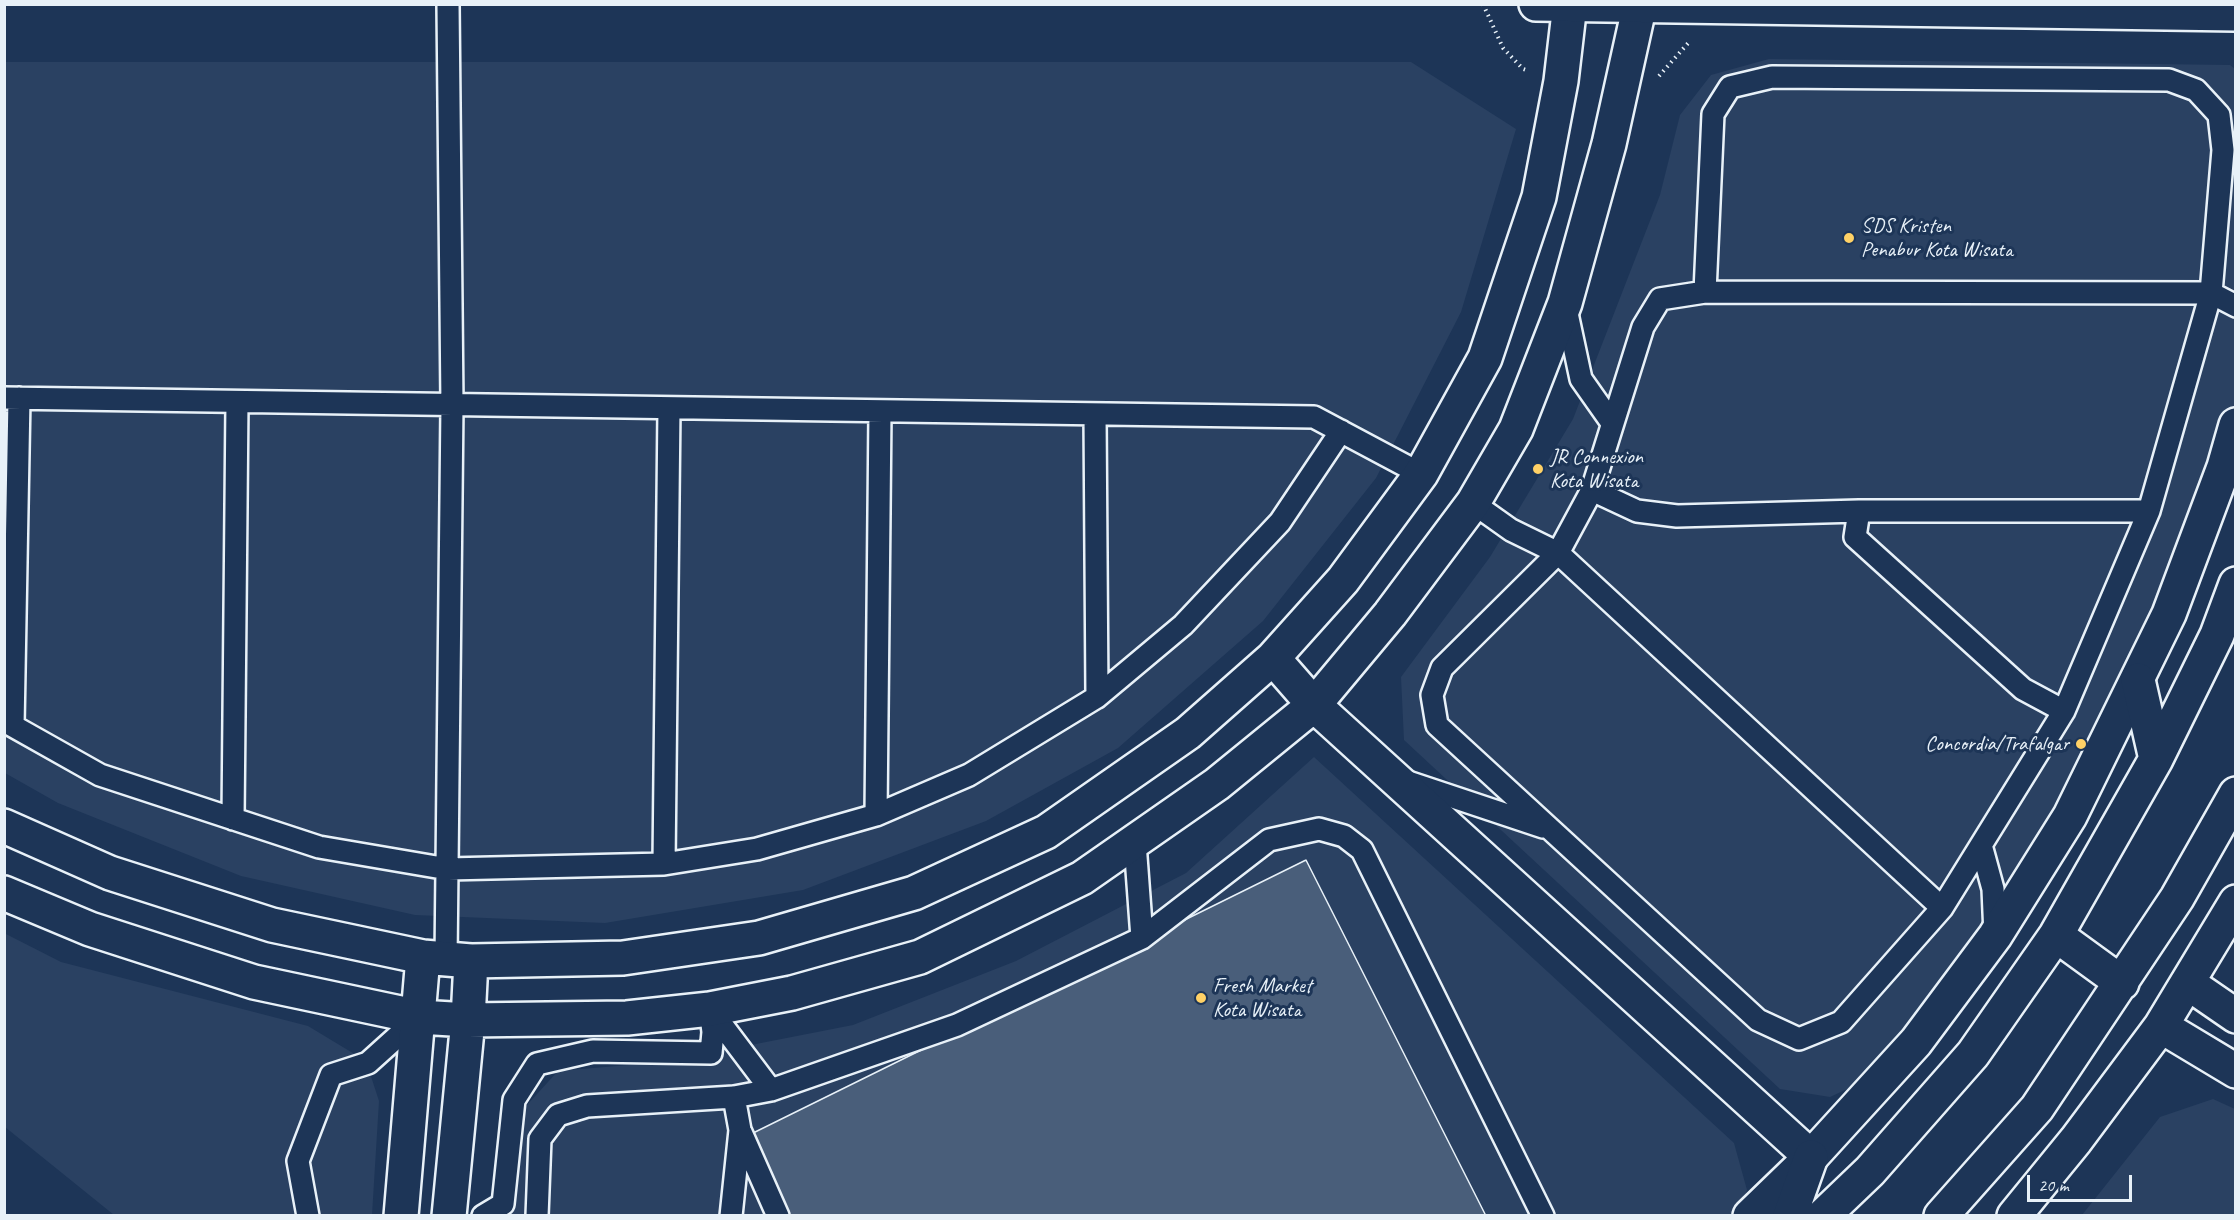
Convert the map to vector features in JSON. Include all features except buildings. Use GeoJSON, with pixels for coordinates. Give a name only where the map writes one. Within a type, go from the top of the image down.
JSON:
{"type":"FeatureCollection","features":[{"type":"Feature","properties":{"kind":"street"},"geometry":{"type":"LineString","coordinates":[[1536,4],[2235,14]]}},
{"type":"Feature","properties":{"kind":"street"},"geometry":{"type":"LineString","coordinates":[[4,825],[110,873],[272,925],[447,959],[623,958],[759,938],[915,893],[1046,832],[1188,733],[1273,658],[1343,580],[1421,474],[1485,358],[1539,197],[1562,81],[1570,5]]}},
{"type":"Feature","properties":{"kind":"street"},"geometry":{"type":"LineString","coordinates":[[4,893],[90,929],[254,982],[419,1017],[468,1020],[627,1018],[710,1009],[792,993],[920,957],[1082,878],[1217,784],[1314,705],[1389,614],[1473,503],[1516,429],[1565,303],[1622,91],[1640,5]]}},
{"type":"Feature","properties":{"kind":"street"},"geometry":{"type":"LineString","coordinates":[[1750,1215],[1811,1157],[1916,1042],[1995,936],[2070,816],[2169,614],[2224,467],[2235,425]]}},
{"type":"Feature","properties":{"kind":"street"},"geometry":{"type":"LineString","coordinates":[[1823,1215],[1870,1171],[1973,1054],[2056,935],[2156,759],[2217,635],[2235,584]]}},
{"type":"Feature","properties":{"kind":"street"},"geometry":{"type":"LineString","coordinates":[[1273,658],[1314,705],[1811,1157]]}},
{"type":"Feature","properties":{"kind":"street"},"geometry":{"type":"LineString","coordinates":[[2138,680],[2156,759]]}},
{"type":"Feature","properties":{"kind":"street"},"geometry":{"type":"LineString","coordinates":[[1941,1215],[2037,1108],[2177,898],[2235,794]]}},
{"type":"Feature","properties":{"kind":"street"},"geometry":{"type":"LineString","coordinates":[[2014,1215],[2076,1140],[2161,1026],[2235,902]]}},
{"type":"Feature","properties":{"kind":"street"},"geometry":{"type":"LineString","coordinates":[[2056,935],[2122,983]]}},
{"type":"Feature","properties":{"kind":"street"},"geometry":{"type":"LineString","coordinates":[[400,1215],[419,1017],[447,959]]}},
{"type":"Feature","properties":{"kind":"street"},"geometry":{"type":"LineString","coordinates":[[447,959],[468,1020],[449,1215]]}},
{"type":"Feature","properties":{"kind":"street"},"geometry":{"type":"LineString","coordinates":[[2188,983],[2235,1016]]}},
{"type":"Feature","properties":{"kind":"street"},"geometry":{"type":"LineString","coordinates":[[2161,1026],[2235,1071]]}},
{"type":"Feature","properties":{"kind":"street"},"geometry":{"type":"LineString","coordinates":[[1790,1215],[1811,1157]]}},
{"type":"Feature","properties":{"kind":"lane"},"geometry":{"type":"LineString","coordinates":[[447,959],[452,405],[448,4]]}},
{"type":"Feature","properties":{"kind":"lane"},"geometry":{"type":"LineString","coordinates":[[1705,292],[1713,114],[1730,87],[1772,77],[2169,80],[2196,90],[2219,115],[2223,150],[2211,293],[2149,511],[2064,711],[1942,908],[1841,1022],[1799,1039],[1758,1020],[1437,725],[1432,695],[1442,668],[1558,553],[1592,490],[1643,327],[1660,299],[1705,292],[2211,293],[2235,306]]}},
{"type":"Feature","properties":{"kind":"lane"},"geometry":{"type":"LineString","coordinates":[[1565,303],[1581,379],[1612,423]]}},
{"type":"Feature","properties":{"kind":"lane"},"geometry":{"type":"LineString","coordinates":[[1341,432],[1280,522],[1183,625],[1097,698],[969,775],[876,815],[757,849],[664,864],[448,869],[319,847],[100,776],[9,723],[12,398],[1314,417],[1421,474]]}},
{"type":"Feature","properties":{"kind":"lane"},"geometry":{"type":"LineString","coordinates":[[233,819],[237,402]]}},
{"type":"Feature","properties":{"kind":"lane"},"geometry":{"type":"LineString","coordinates":[[664,864],[669,408]]}},
{"type":"Feature","properties":{"kind":"lane"},"geometry":{"type":"LineString","coordinates":[[876,815],[880,411]]}},
{"type":"Feature","properties":{"kind":"lane"},"geometry":{"type":"LineString","coordinates":[[1095,414],[1097,698]]}},
{"type":"Feature","properties":{"kind":"lane"},"geometry":{"type":"LineString","coordinates":[[1592,490],[1637,511],[1677,516],[1859,511],[2149,511]]}},
{"type":"Feature","properties":{"kind":"lane"},"geometry":{"type":"LineString","coordinates":[[1473,503],[1511,530],[1558,553],[1942,908]]}},
{"type":"Feature","properties":{"kind":"lane"},"geometry":{"type":"LineString","coordinates":[[1859,511],[1855,537],[2023,689],[2064,711]]}},
{"type":"Feature","properties":{"kind":"lane"},"geometry":{"type":"LineString","coordinates":[[1393,777],[1552,830]]}},
{"type":"Feature","properties":{"kind":"lane"},"geometry":{"type":"LineString","coordinates":[[537,1215],[540,1139],[558,1115],[587,1106],[734,1097],[771,1090],[957,1025],[1142,938],[1269,840],[1319,829],[1344,836],[1362,850],[1543,1215]]}},
{"type":"Feature","properties":{"kind":"lane"},"geometry":{"type":"LineString","coordinates":[[1135,843],[1142,938]]}},
{"type":"Feature","properties":{"kind":"lane"},"geometry":{"type":"LineString","coordinates":[[1981,845],[1993,889],[1995,936]]}},
{"type":"Feature","properties":{"kind":"lane"},"geometry":{"type":"LineString","coordinates":[[710,1009],[771,1090]]}},
{"type":"Feature","properties":{"kind":"lane"},"geometry":{"type":"LineString","coordinates":[[483,1215],[503,1204],[514,1100],[537,1064],[593,1051],[711,1053],[713,1032],[710,1009]]}},
{"type":"Feature","properties":{"kind":"lane"},"geometry":{"type":"LineString","coordinates":[[309,1215],[298,1161],[331,1075],[368,1063],[419,1017]]}},
{"type":"Feature","properties":{"kind":"lane"},"geometry":{"type":"LineString","coordinates":[[734,1097],[740,1130],[778,1215]]}},
{"type":"Feature","properties":{"kind":"lane"},"geometry":{"type":"LineString","coordinates":[[731,1215],[740,1130]]}},
{"type":"Feature","properties":{"kind":"path"},"geometry":{"type":"LineString","coordinates":[[1483,4],[1503,48],[1523,69],[1562,81]]}},
{"type":"Feature","properties":{"kind":"path"},"geometry":{"type":"LineString","coordinates":[[1622,91],[1648,87],[1672,64],[1717,8]]}},
{"type":"Feature","properties":{"kind":"shaded area"},"geometry":{"type":"Polygon","coordinates":[[[1769,59],[2230,65],[2235,69],[2235,422],[2118,741],[1875,1076],[1830,1097],[1780,1089],[1404,740],[1401,677],[1490,557],[1573,419],[1660,195],[1680,115],[1711,75],[1769,59]]]}},
{"type":"Feature","properties":{"kind":"shaded area"},"geometry":{"type":"Polygon","coordinates":[[[5,62],[1411,62],[1516,129],[1461,312],[1376,478],[1263,621],[1118,748],[986,821],[803,890],[605,923],[415,915],[241,876],[58,803],[5,773],[5,62]]]}},
{"type":"Feature","properties":{"kind":"shaded area"},"geometry":{"type":"Polygon","coordinates":[[[1314,757],[1734,1143],[1747,1190],[1738,1216],[494,1216],[499,1170],[527,1105],[558,1071],[664,1062],[853,1025],[1016,961],[1186,873],[1314,757]]]}},
{"type":"Feature","properties":{"kind":"shaded area"},"geometry":{"type":"Polygon","coordinates":[[[4,933],[61,962],[308,1026],[366,1061],[379,1101],[372,1215],[114,1215],[5,1127],[4,933]]]}},
{"type":"Feature","properties":{"kind":"shaded area"},"geometry":{"type":"Polygon","coordinates":[[[2213,1099],[2235,1109],[2235,1215],[2082,1215],[2160,1117],[2213,1099]]]}},
{"type":"Feature","properties":{"kind":"place","name":"SDS Kristen Penabur Kota Wisata"},"geometry":{"type":"Point","coordinates":[1849,238]}},
{"type":"Feature","properties":{"kind":"place","name":"JR Connexion Kota Wisata"},"geometry":{"type":"Point","coordinates":[1538,469]}},
{"type":"Feature","properties":{"kind":"place","name":"Concordia/Trafalgar"},"geometry":{"type":"Point","coordinates":[2081,744]}},
{"type":"Feature","properties":{"kind":"place","name":"Fresh Market Kota Wisata"},"geometry":{"type":"Point","coordinates":[1201,998]}}]}
